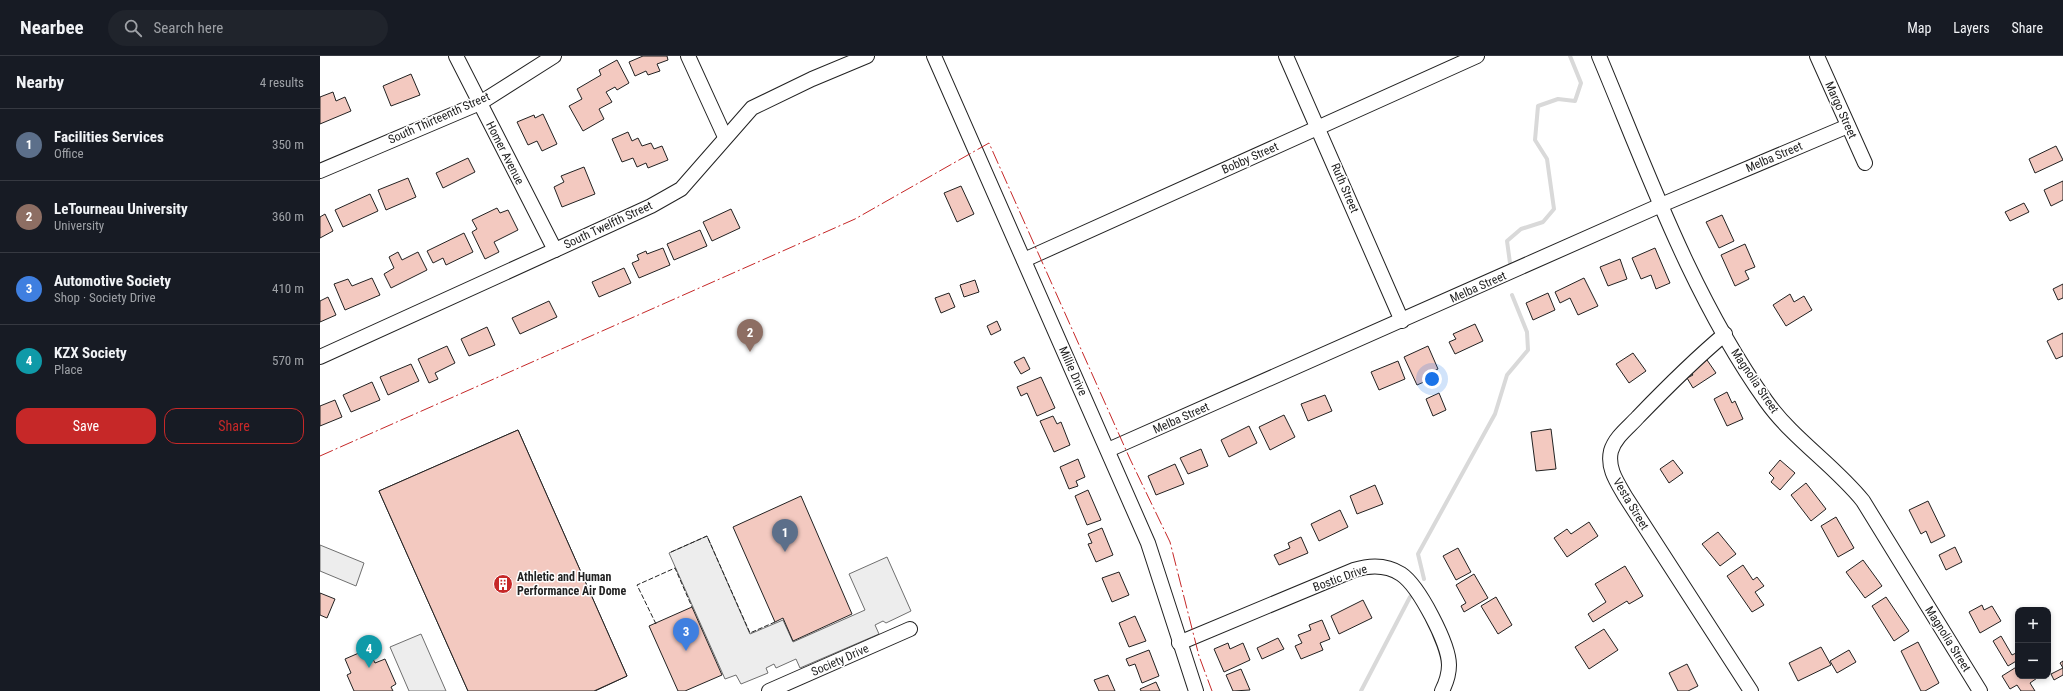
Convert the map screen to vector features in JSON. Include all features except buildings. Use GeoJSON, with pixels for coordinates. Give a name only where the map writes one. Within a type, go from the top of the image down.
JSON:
{"type":"FeatureCollection","features":[{"type":"Feature","properties":{"kind":"street","name":"Homer Avenue"},"geometry":{"type":"LineString","coordinates":[[456,56],[554,250]]}},
{"type":"Feature","properties":{"kind":"street","name":"South Thirteenth Street"},"geometry":{"type":"LineString","coordinates":[[320,171],[480,103],[554,56]]}},
{"type":"Feature","properties":{"kind":"street"},"geometry":{"type":"LineString","coordinates":[[688,56],[725,137]]}},
{"type":"Feature","properties":{"kind":"street","name":"South Twelfth Street"},"geometry":{"type":"LineString","coordinates":[[320,357],[554,250],[682,189],[725,137],[752,108],[812,79],[867,56]]}},
{"type":"Feature","properties":{"kind":"street","name":"Millie Drive"},"geometry":{"type":"LineString","coordinates":[[934,56],[1108,450],[1153,556],[1179,643],[1196,691]]}},
{"type":"Feature","properties":{"kind":"street","name":"Ruth Street"},"geometry":{"type":"LineString","coordinates":[[1286,56],[1319,128],[1402,321]]}},
{"type":"Feature","properties":{"kind":"street","name":"Bobby Street"},"geometry":{"type":"LineString","coordinates":[[1024,260],[1477,56]]}},
{"type":"Feature","properties":{"kind":"street","name":"Magnolia Street"},"geometry":{"type":"LineString","coordinates":[[1599,56],[1689,268],[1725,334],[1767,403],[1787,426],[1848,484],[1869,510],[1980,691]]}},
{"type":"Feature","properties":{"kind":"street","name":"Margo Street"},"geometry":{"type":"LineString","coordinates":[[1817,56],[1865,163]]}},
{"type":"Feature","properties":{"kind":"street","name":"Melba Street"},"geometry":{"type":"LineString","coordinates":[[1108,450],[1402,321],[1661,204],[1848,126]]}},
{"type":"Feature","properties":{"kind":"street","name":"Vesta Street"},"geometry":{"type":"LineString","coordinates":[[1725,334],[1679,374],[1619,437],[1611,450],[1610,462],[1614,477],[1625,496],[1751,691]]}},
{"type":"Feature","properties":{"kind":"street","name":"Bostic Drive"},"geometry":{"type":"LineString","coordinates":[[1179,643],[1354,570],[1368,567],[1382,567],[1401,574],[1414,587],[1444,642],[1449,664],[1446,682],[1442,691]]}},
{"type":"Feature","properties":{"kind":"street","name":"Society Drive"},"geometry":{"type":"LineString","coordinates":[[769,691],[910,629]]}},
{"type":"Feature","properties":{"kind":"shaded area"},"geometry":{"type":"Polygon","coordinates":[[[707,536],[750,634],[783,620],[793,642],[865,610],[849,574],[887,557],[911,611],[886,623],[883,621],[875,625],[879,634],[800,668],[796,659],[776,668],[774,664],[766,668],[768,673],[741,684],[736,675],[725,679],[669,553],[707,536]]]}},
{"type":"Feature","properties":{"kind":"shaded area"},"geometry":{"type":"Polygon","coordinates":[[[320,545],[364,563],[356,586],[320,571],[320,545]]]}},
{"type":"Feature","properties":{"kind":"shaded area"},"geometry":{"type":"Polygon","coordinates":[[[421,634],[446,691],[409,691],[390,647],[421,634]]]}},
{"type":"Feature","properties":{"kind":"waterway"},"geometry":{"type":"LineString","coordinates":[[1510,263],[1507,241],[1521,229],[1543,222],[1554,209],[1547,159],[1535,140],[1538,106],[1558,99],[1575,101],[1581,83],[1570,56]]}},
{"type":"Feature","properties":{"kind":"waterway"},"geometry":{"type":"LineString","coordinates":[[1424,579],[1418,554],[1495,414],[1507,375],[1528,350],[1527,332],[1512,295]]}},
{"type":"Feature","properties":{"kind":"waterway"},"geometry":{"type":"LineString","coordinates":[[1361,691],[1410,597]]}},
{"type":"Feature","properties":{"kind":"fence"},"geometry":{"type":"LineString","coordinates":[[671,552],[707,536],[750,633],[775,622]]}},
{"type":"Feature","properties":{"kind":"fence"},"geometry":{"type":"LineString","coordinates":[[656,624],[637,585],[675,568],[692,607]]}},
{"type":"Feature","properties":{"kind":"power"},"geometry":{"type":"LineString","coordinates":[[320,456],[855,219],[989,143],[1130,459],[1170,542],[1199,656],[1212,691]]}},
{"type":"Feature","properties":{"kind":"place","name":"LeTourneau University"},"geometry":{"type":"Point","coordinates":[750,352]}},
{"type":"Feature","properties":{"kind":"place","name":"Facilities Services"},"geometry":{"type":"Point","coordinates":[785,552]}},
{"type":"Feature","properties":{"kind":"place","name":"Athletic and Human Performance Air Dome"},"geometry":{"type":"Point","coordinates":[503,584]}},
{"type":"Feature","properties":{"kind":"place","name":"Automotive Society"},"geometry":{"type":"Point","coordinates":[686,651]}},
{"type":"Feature","properties":{"kind":"place","name":"KZX Society"},"geometry":{"type":"Point","coordinates":[369,668]}}]}
